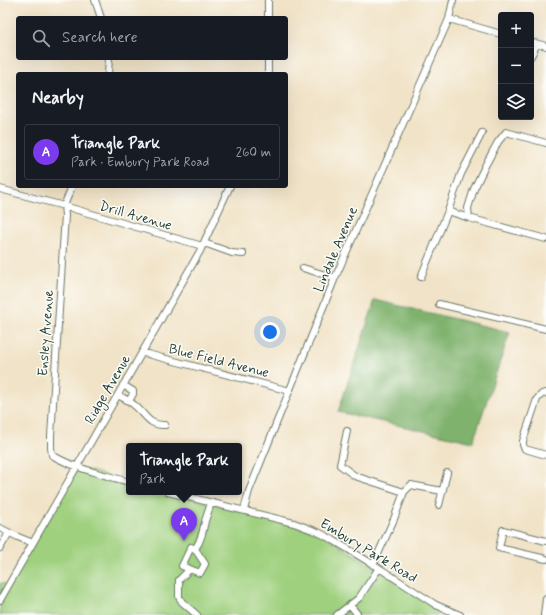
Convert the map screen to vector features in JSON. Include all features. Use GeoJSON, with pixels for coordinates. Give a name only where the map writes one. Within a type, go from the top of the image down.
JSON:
{"type":"FeatureCollection","features":[{"type":"Feature","properties":{"kind":"street"},"geometry":{"type":"LineString","coordinates":[[96,0],[100,16]]}},
{"type":"Feature","properties":{"kind":"street"},"geometry":{"type":"LineString","coordinates":[[268,0],[268,16]]}},
{"type":"Feature","properties":{"kind":"street","name":"Lindale Avenue"},"geometry":{"type":"LineString","coordinates":[[244,510],[249,491],[335,278],[448,19],[453,0]]}},
{"type":"Feature","properties":{"kind":"street"},"geometry":{"type":"LineString","coordinates":[[448,19],[498,33]]}},
{"type":"Feature","properties":{"kind":"street"},"geometry":{"type":"LineString","coordinates":[[534,43],[546,46]]}},
{"type":"Feature","properties":{"kind":"street"},"geometry":{"type":"LineString","coordinates":[[108,72],[109,60]]}},
{"type":"Feature","properties":{"kind":"street"},"geometry":{"type":"LineString","coordinates":[[268,60],[268,72]]}},
{"type":"Feature","properties":{"kind":"street"},"geometry":{"type":"LineString","coordinates":[[470,218],[468,208],[474,189],[498,142],[506,132],[546,143]]}},
{"type":"Feature","properties":{"kind":"street"},"geometry":{"type":"LineString","coordinates":[[421,277],[448,211],[461,174],[482,133]]}},
{"type":"Feature","properties":{"kind":"street","name":"Ensley Avenue"},"geometry":{"type":"LineString","coordinates":[[71,188],[64,206],[65,215],[51,448],[52,454],[62,461],[77,467]]}},
{"type":"Feature","properties":{"kind":"street","name":"Ridge Avenue"},"geometry":{"type":"LineString","coordinates":[[0,600],[203,245],[229,188]]}},
{"type":"Feature","properties":{"kind":"street","name":"Drill Avenue"},"geometry":{"type":"LineString","coordinates":[[0,189],[64,206],[171,238],[199,245],[207,244],[232,253],[243,254]]}},
{"type":"Feature","properties":{"kind":"street"},"geometry":{"type":"LineString","coordinates":[[448,211],[546,239]]}},
{"type":"Feature","properties":{"kind":"street"},"geometry":{"type":"LineString","coordinates":[[303,268],[335,278]]}},
{"type":"Feature","properties":{"kind":"street"},"geometry":{"type":"LineString","coordinates":[[440,304],[546,329]]}},
{"type":"Feature","properties":{"kind":"street","name":"Blue Field Avenue"},"geometry":{"type":"LineString","coordinates":[[142,352],[290,391]]}},
{"type":"Feature","properties":{"kind":"street"},"geometry":{"type":"LineString","coordinates":[[123,385],[133,391],[129,401]]}},
{"type":"Feature","properties":{"kind":"street"},"geometry":{"type":"LineString","coordinates":[[546,393],[542,394],[537,399],[523,441],[525,448],[546,455]]}},
{"type":"Feature","properties":{"kind":"street"},"geometry":{"type":"LineString","coordinates":[[118,395],[134,404],[152,423],[165,425]]}},
{"type":"Feature","properties":{"kind":"street"},"geometry":{"type":"LineString","coordinates":[[347,431],[340,465],[355,476],[404,492]]}},
{"type":"Feature","properties":{"kind":"street"},"geometry":{"type":"LineString","coordinates":[[77,467],[126,481]]}},
{"type":"Feature","properties":{"kind":"street"},"geometry":{"type":"LineString","coordinates":[[439,505],[447,473]]}},
{"type":"Feature","properties":{"kind":"street"},"geometry":{"type":"LineString","coordinates":[[372,565],[394,519],[404,492],[411,484],[442,491]]}},
{"type":"Feature","properties":{"kind":"street","name":"Embury Park Road"},"geometry":{"type":"LineString","coordinates":[[181,495],[294,523],[318,532],[436,605],[460,615]]}},
{"type":"Feature","properties":{"kind":"street"},"geometry":{"type":"LineString","coordinates":[[194,549],[205,564],[200,573],[182,566],[191,547],[194,549],[198,545],[211,502]]}},
{"type":"Feature","properties":{"kind":"street"},"geometry":{"type":"LineString","coordinates":[[0,528],[33,543]]}},
{"type":"Feature","properties":{"kind":"street"},"geometry":{"type":"LineString","coordinates":[[546,541],[503,530],[499,548],[546,559]]}},
{"type":"Feature","properties":{"kind":"street"},"geometry":{"type":"LineString","coordinates":[[0,548],[9,533]]}},
{"type":"Feature","properties":{"kind":"street"},"geometry":{"type":"LineString","coordinates":[[337,615],[359,598],[378,568]]}},
{"type":"Feature","properties":{"kind":"street"},"geometry":{"type":"LineString","coordinates":[[190,569],[179,580],[179,597],[182,602],[197,615]]}},
{"type":"Feature","properties":{"kind":"street"},"geometry":{"type":"LineString","coordinates":[[545,615],[546,599]]}},
{"type":"Feature","properties":{"kind":"street"},"geometry":{"type":"LineString","coordinates":[[350,605],[358,615]]}},
{"type":"Feature","properties":{"kind":"green space"},"geometry":{"type":"Polygon","coordinates":[[[375,300],[510,332],[473,442],[338,412],[375,300]]]}},
{"type":"Feature","properties":{"kind":"green space"},"geometry":{"type":"Polygon","coordinates":[[[77,467],[126,481],[126,495],[179,495],[318,532],[436,605],[442,615],[0,615],[0,583],[9,585],[77,467]]]}},
{"type":"Feature","properties":{"kind":"place","name":"Triangle Park"},"geometry":{"type":"Point","coordinates":[184,541]}}]}
